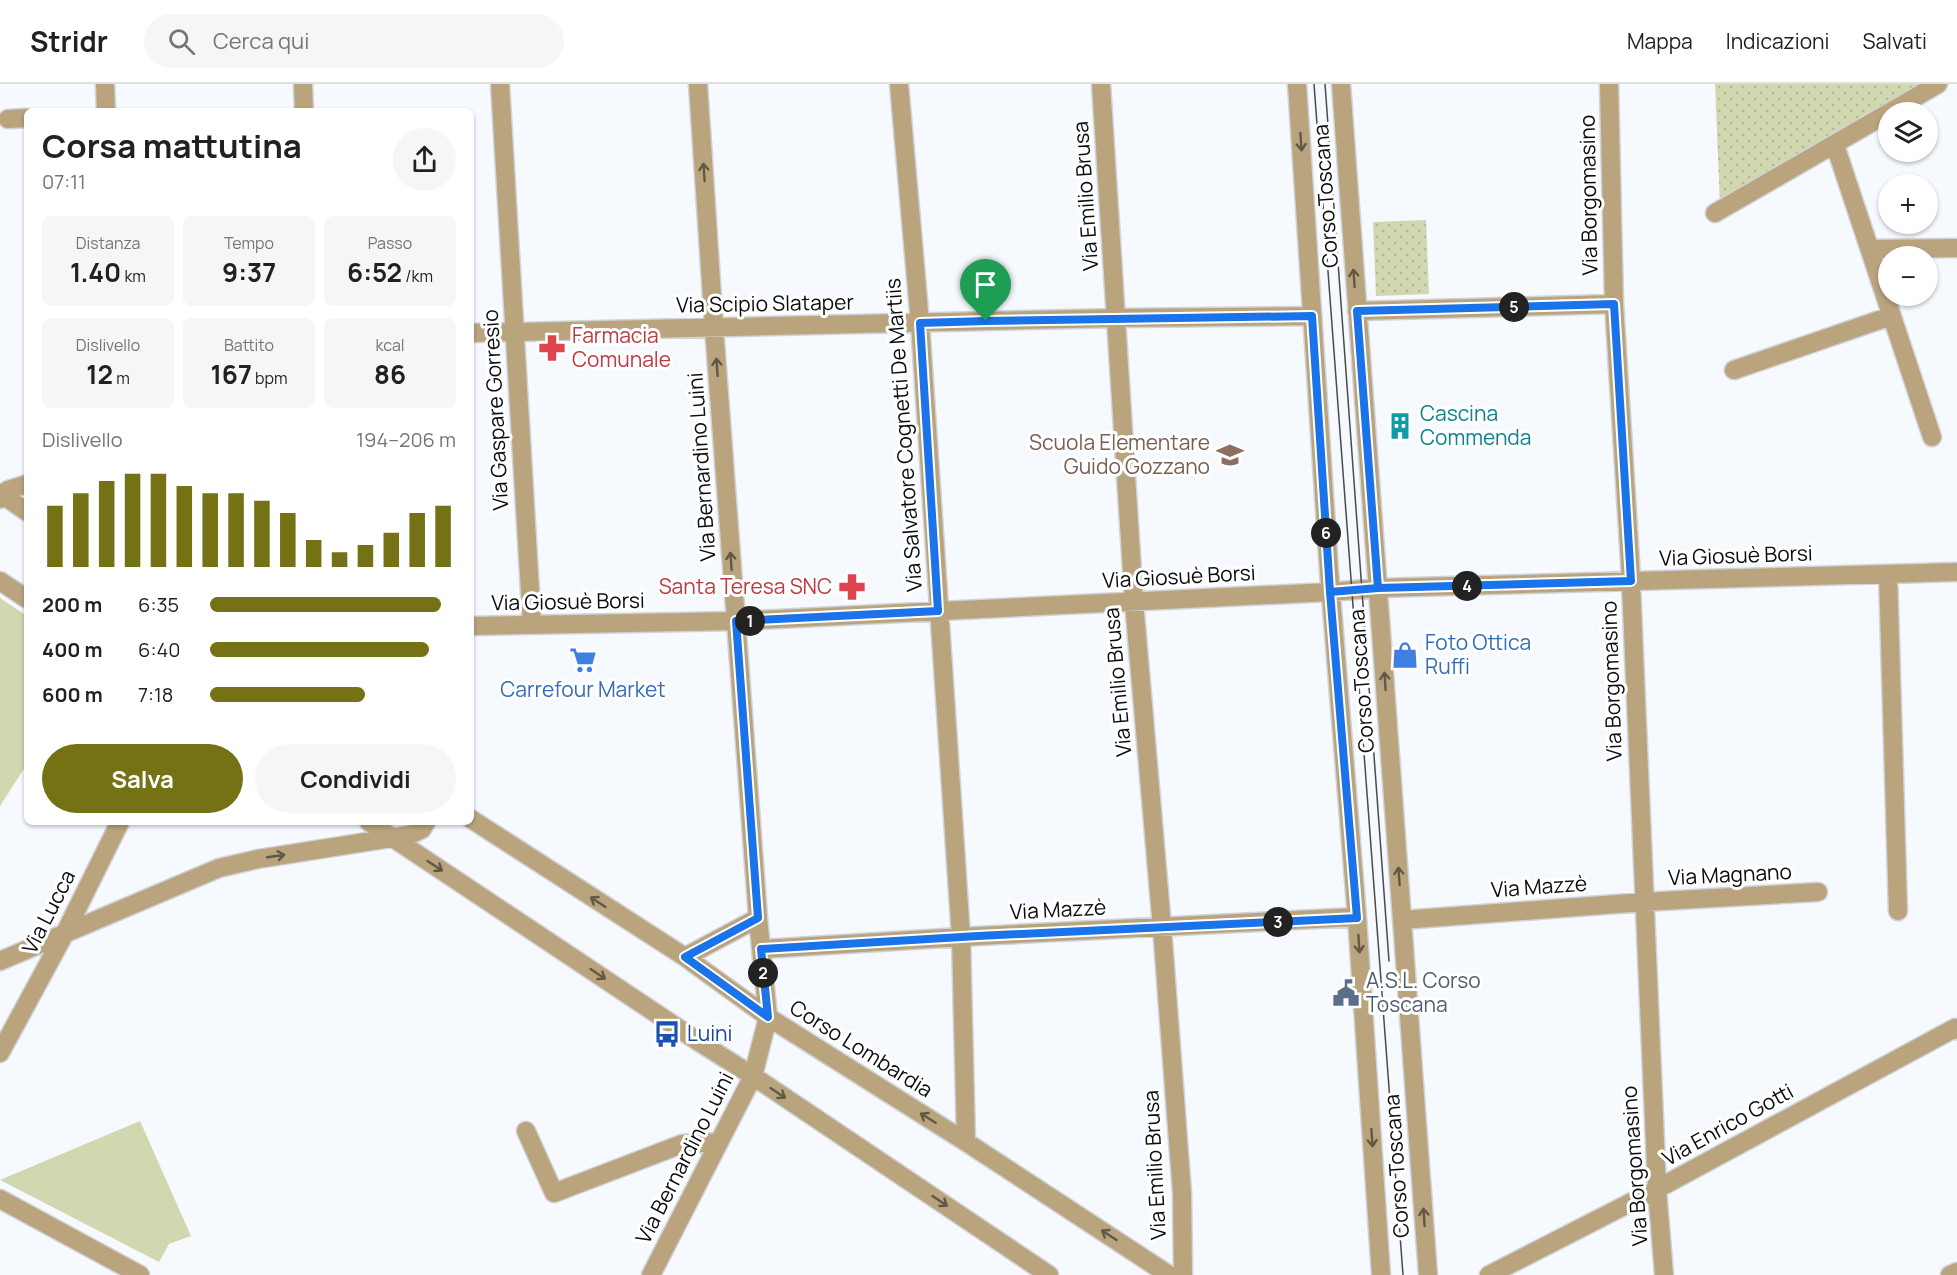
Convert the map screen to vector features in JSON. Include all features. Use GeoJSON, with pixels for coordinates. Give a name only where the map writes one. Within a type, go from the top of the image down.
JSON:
{"type":"FeatureCollection","features":[{"type":"Feature","properties":{"kind":"street"},"geometry":{"type":"LineString","coordinates":[[105,84],[106,108]]}},
{"type":"Feature","properties":{"kind":"street"},"geometry":{"type":"LineString","coordinates":[[303,84],[304,108]]}},
{"type":"Feature","properties":{"kind":"street","name":"Via Gaspare Gorresio"},"geometry":{"type":"LineString","coordinates":[[500,84],[532,625]]}},
{"type":"Feature","properties":{"kind":"street","name":"Via Bernardino Luini"},"geometry":{"type":"LineString","coordinates":[[651,1275],[753,1076],[768,1017],[758,918],[698,84]]}},
{"type":"Feature","properties":{"kind":"street","name":"Via Salvatore Cognetti De Martiis"},"geometry":{"type":"LineString","coordinates":[[899,84],[920,323],[961,937],[966,1142]]}},
{"type":"Feature","properties":{"kind":"street","name":"Via Emilio Brusa"},"geometry":{"type":"LineString","coordinates":[[1101,84],[1134,602],[1182,1192],[1183,1275]]}},
{"type":"Feature","properties":{"kind":"street","name":"Corso Toscana"},"geometry":{"type":"LineString","coordinates":[[1297,84],[1330,592],[1357,918],[1381,1275]]}},
{"type":"Feature","properties":{"kind":"street","name":"Corso Toscana"},"geometry":{"type":"LineString","coordinates":[[1341,84],[1428,1275]]}},
{"type":"Feature","properties":{"kind":"street","name":"Via Borgomasino"},"geometry":{"type":"LineString","coordinates":[[1609,84],[1614,304],[1631,581],[1657,1190],[1664,1275]]}},
{"type":"Feature","properties":{"kind":"street"},"geometry":{"type":"LineString","coordinates":[[1908,102],[1938,84]]}},
{"type":"Feature","properties":{"kind":"street"},"geometry":{"type":"LineString","coordinates":[[8,119],[24,118]]}},
{"type":"Feature","properties":{"kind":"street"},"geometry":{"type":"LineString","coordinates":[[1715,213],[1878,120]]}},
{"type":"Feature","properties":{"kind":"street"},"geometry":{"type":"LineString","coordinates":[[1835,145],[1932,437]]}},
{"type":"Feature","properties":{"kind":"street"},"geometry":{"type":"LineString","coordinates":[[1871,249],[1957,248]]}},
{"type":"Feature","properties":{"kind":"street"},"geometry":{"type":"LineString","coordinates":[[1357,311],[1614,304]]}},
{"type":"Feature","properties":{"kind":"street","name":"Via Scipio Slataper"},"geometry":{"type":"LineString","coordinates":[[474,333],[1117,318],[1312,316]]}},
{"type":"Feature","properties":{"kind":"street"},"geometry":{"type":"LineString","coordinates":[[1734,370],[1891,316]]}},
{"type":"Feature","properties":{"kind":"street"},"geometry":{"type":"LineString","coordinates":[[24,485],[8,490],[1,496],[24,510]]}},
{"type":"Feature","properties":{"kind":"street","name":"Via Giosuè Borsi"},"geometry":{"type":"LineString","coordinates":[[474,626],[736,621],[1378,588],[1957,572]]}},
{"type":"Feature","properties":{"kind":"street"},"geometry":{"type":"LineString","coordinates":[[1888,574],[1898,910]]}},
{"type":"Feature","properties":{"kind":"street"},"geometry":{"type":"LineString","coordinates":[[0,581],[24,597]]}},
{"type":"Feature","properties":{"kind":"street","name":"Corso Lombardia"},"geometry":{"type":"LineString","coordinates":[[474,821],[685,957],[768,1017],[966,1142],[1160,1272]]}},
{"type":"Feature","properties":{"kind":"street","name":"Via Lucca"},"geometry":{"type":"LineString","coordinates":[[0,1053],[65,933],[119,825]]}},
{"type":"Feature","properties":{"kind":"street"},"geometry":{"type":"LineString","coordinates":[[374,825],[1049,1275]]}},
{"type":"Feature","properties":{"kind":"street"},"geometry":{"type":"LineString","coordinates":[[0,961],[219,868],[258,859],[410,835],[422,829],[424,825]]}},
{"type":"Feature","properties":{"kind":"street","name":"Via Magnano"},"geometry":{"type":"LineString","coordinates":[[1644,902],[1818,892]]}},
{"type":"Feature","properties":{"kind":"street","name":"Via Mazzè"},"geometry":{"type":"LineString","coordinates":[[1402,920],[1644,902]]}},
{"type":"Feature","properties":{"kind":"street"},"geometry":{"type":"LineString","coordinates":[[685,957],[758,918]]}},
{"type":"Feature","properties":{"kind":"street","name":"Via Mazzè"},"geometry":{"type":"LineString","coordinates":[[761,949],[1357,918]]}},
{"type":"Feature","properties":{"kind":"street","name":"Via Enrico Gotti"},"geometry":{"type":"LineString","coordinates":[[1489,1275],[1657,1190],[1956,1029]]}},
{"type":"Feature","properties":{"kind":"street"},"geometry":{"type":"LineString","coordinates":[[526,1131],[554,1193],[682,1144],[719,1142]]}},
{"type":"Feature","properties":{"kind":"street"},"geometry":{"type":"LineString","coordinates":[[0,1199],[140,1275]]}},
{"type":"Feature","properties":{"kind":"street"},"geometry":{"type":"LineString","coordinates":[[1950,1275],[1957,1272]]}},
{"type":"Feature","properties":{"kind":"green space"},"geometry":{"type":"Polygon","coordinates":[[[1715,84],[1925,84],[1894,102],[1878,102],[1878,112],[1720,204],[1715,84]]]}},
{"type":"Feature","properties":{"kind":"green space"},"geometry":{"type":"Polygon","coordinates":[[[1426,220],[1429,294],[1376,296],[1373,222],[1426,220]]]}},
{"type":"Feature","properties":{"kind":"green space"},"geometry":{"type":"Polygon","coordinates":[[[0,598],[24,614],[24,769],[0,806],[0,598]]]}},
{"type":"Feature","properties":{"kind":"green space"},"geometry":{"type":"Polygon","coordinates":[[[140,1121],[191,1236],[169,1244],[159,1262],[0,1180],[140,1121]]]}},
{"type":"Feature","properties":{"kind":"tram line"},"geometry":{"type":"LineString","coordinates":[[1314,84],[1403,1275]]}},
{"type":"Feature","properties":{"kind":"tram line"},"geometry":{"type":"LineString","coordinates":[[1325,84],[1389,961]]}},
{"type":"Feature","properties":{"kind":"place","name":"Farmacia Comunale"},"geometry":{"type":"Point","coordinates":[552,348]}},
{"type":"Feature","properties":{"kind":"place","name":"Cascina Commenda"},"geometry":{"type":"Point","coordinates":[1400,426]}},
{"type":"Feature","properties":{"kind":"place","name":"Scuola Elementare Guido Gozzano"},"geometry":{"type":"Point","coordinates":[1230,455]}},
{"type":"Feature","properties":{"kind":"place","name":"Santa Teresa SNC"},"geometry":{"type":"Point","coordinates":[852,587]}},
{"type":"Feature","properties":{"kind":"place","name":"Foto Ottica Ruffi"},"geometry":{"type":"Point","coordinates":[1405,655]}},
{"type":"Feature","properties":{"kind":"place","name":"Carrefour Market"},"geometry":{"type":"Point","coordinates":[583,660]}},
{"type":"Feature","properties":{"kind":"place","name":"A.S.L. Corso Toscana"},"geometry":{"type":"Point","coordinates":[1346,993]}},
{"type":"Feature","properties":{"kind":"place","name":"Luini"},"geometry":{"type":"Point","coordinates":[667,1034]}},
{"type":"Feature","properties":{"kind":"route"},"geometry":{"type":"LineString","coordinates":[[986,321],[920,323],[938,611],[736,621],[758,918],[685,957],[768,1017],[761,949],[1357,918],[1330,592],[1378,588],[1631,581],[1614,304],[1357,311],[1378,588],[1363,590],[1330,592],[1312,316],[986,321]]}}]}
